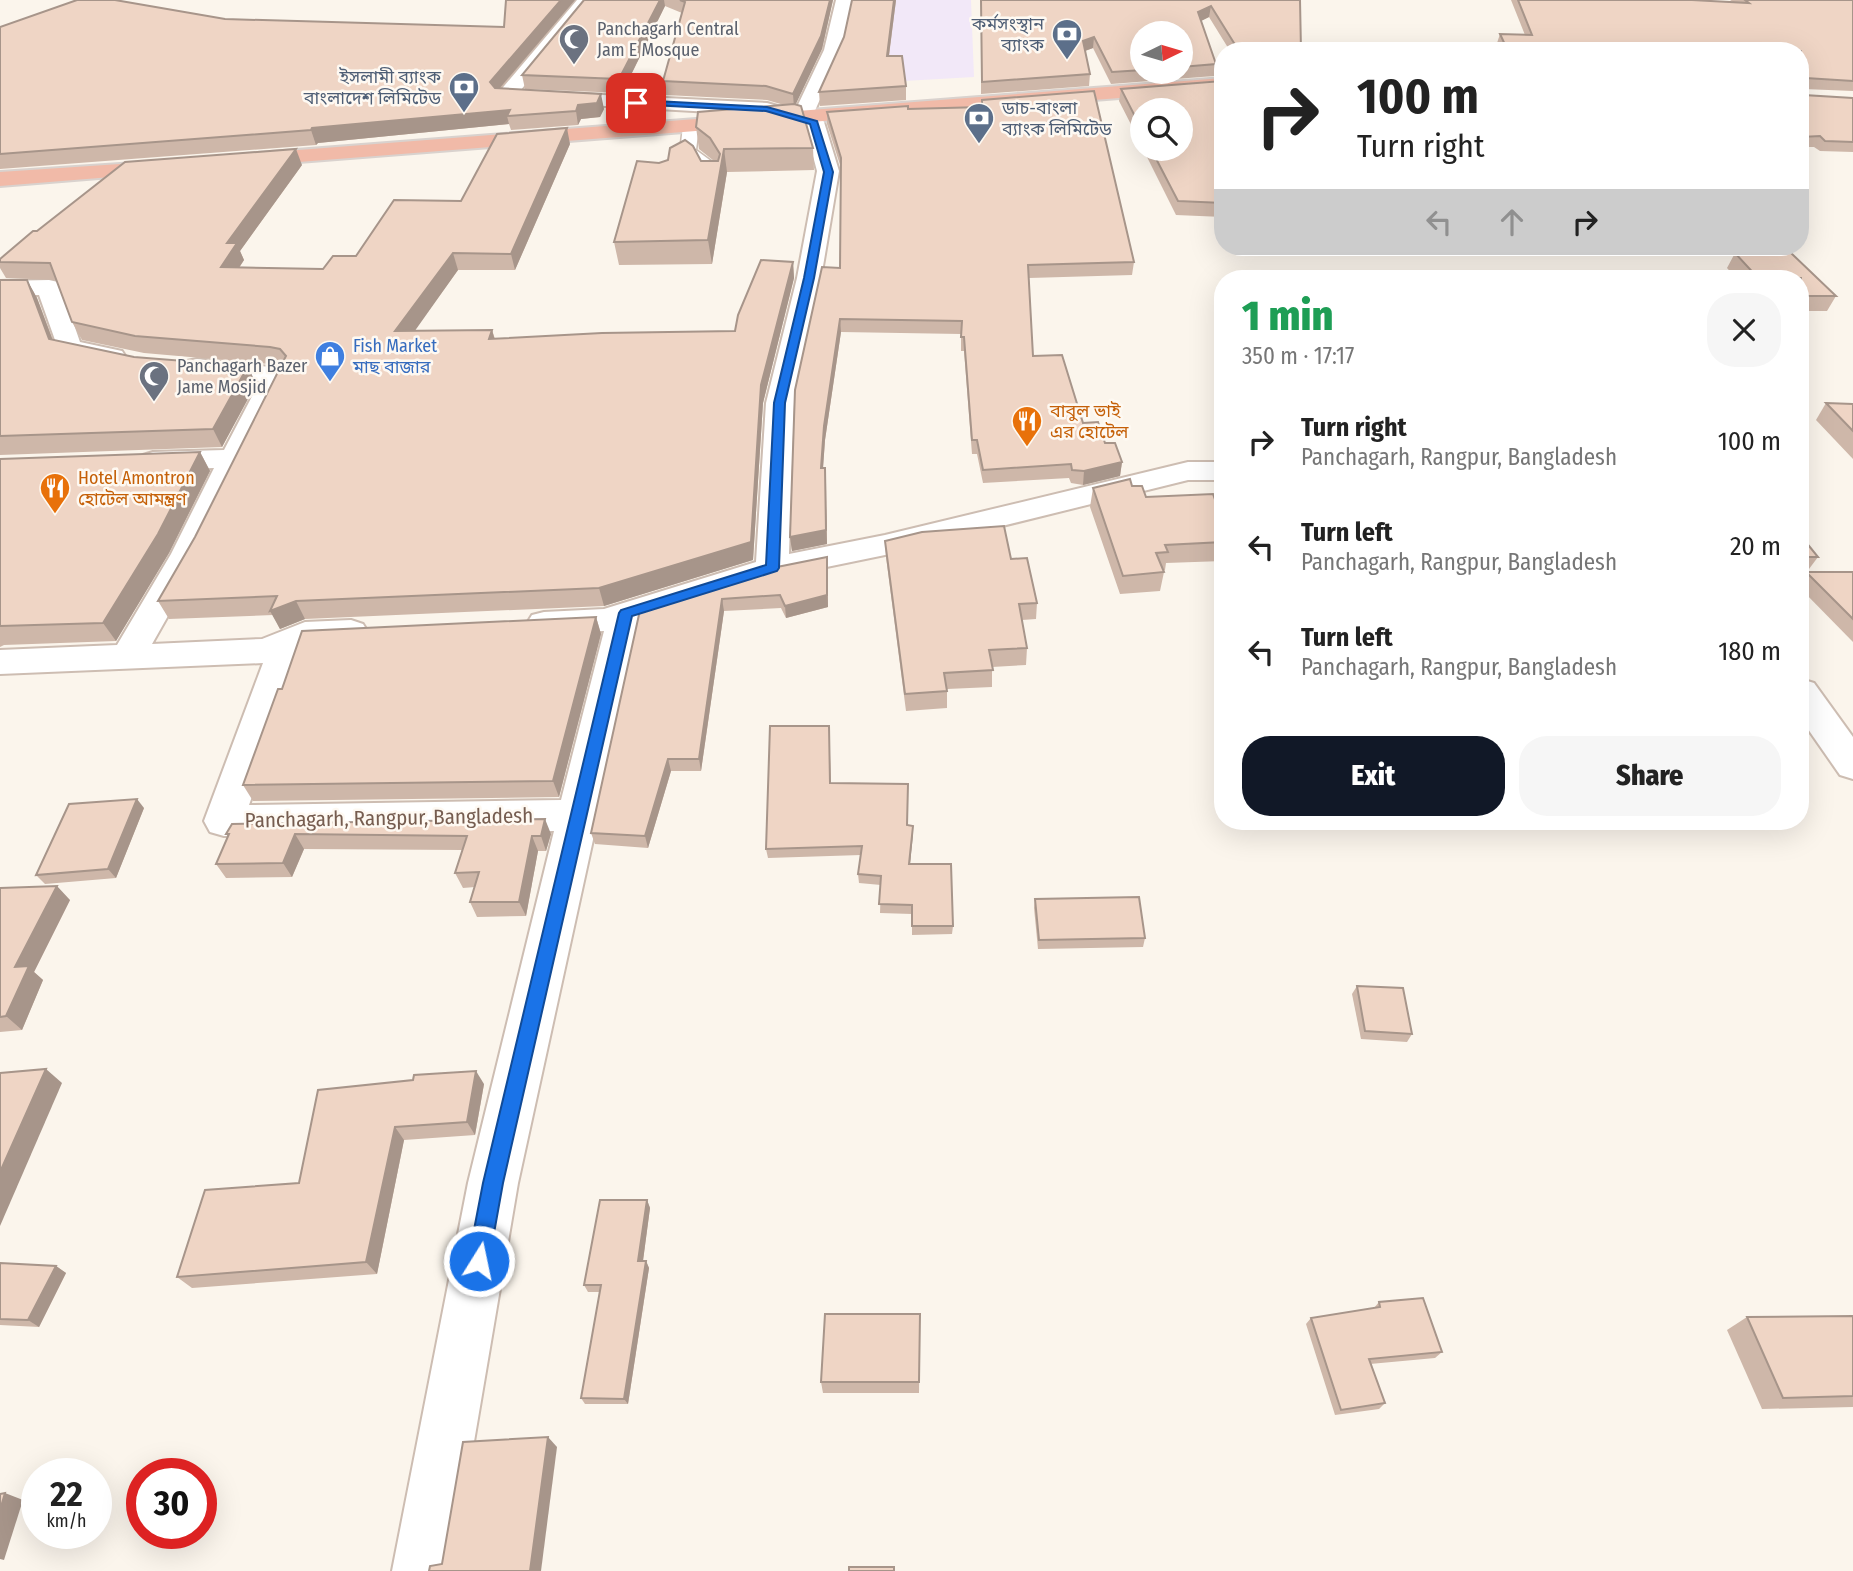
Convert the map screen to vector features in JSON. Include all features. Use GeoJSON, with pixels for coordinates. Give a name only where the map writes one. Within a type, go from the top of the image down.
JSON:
{"type":"FeatureCollection","features":[{"type":"Feature","properties":{"kind":"highway"},"geometry":{"type":"LineString","coordinates":[[221,162],[1214,85]]}},
{"type":"Feature","properties":{"kind":"highway"},"geometry":{"type":"LineString","coordinates":[[0,179],[179,166]]}},
{"type":"Feature","properties":{"kind":"street"},"geometry":{"type":"LineString","coordinates":[[586,0],[506,96],[767,109],[814,122],[828,172],[809,278],[780,403],[772,568]]}},
{"type":"Feature","properties":{"kind":"street"},"geometry":{"type":"LineString","coordinates":[[802,117],[833,50],[844,0]]}},
{"type":"Feature","properties":{"kind":"street"},"geometry":{"type":"LineString","coordinates":[[0,288],[48,286],[69,348],[156,364],[277,375],[187,554],[128,656]]}},
{"type":"Feature","properties":{"kind":"street"},"geometry":{"type":"LineString","coordinates":[[121,462],[234,458]]}},
{"type":"Feature","properties":{"kind":"street"},"geometry":{"type":"LineString","coordinates":[[510,624],[606,620],[772,568],[885,545],[1188,471],[1214,471]]}},
{"type":"Feature","properties":{"kind":"street"},"geometry":{"type":"LineString","coordinates":[[422,1571],[493,1183],[626,613]]}},
{"type":"Feature","properties":{"kind":"street"},"geometry":{"type":"LineString","coordinates":[[0,662],[267,651],[305,634],[373,631]]}},
{"type":"Feature","properties":{"kind":"street","name":"Panchagarh, Rangpur, Bangladesh"},"geometry":{"type":"LineString","coordinates":[[289,641],[224,821],[578,815]]}},
{"type":"Feature","properties":{"kind":"street"},"geometry":{"type":"LineString","coordinates":[[1809,703],[1853,765]]}},
{"type":"Feature","properties":{"kind":"lane"},"geometry":{"type":"LineString","coordinates":[[691,126],[682,156],[705,164],[712,178]]}},
{"type":"Feature","properties":{"kind":"shaded area"},"geometry":{"type":"Polygon","coordinates":[[[861,0],[971,0],[974,77],[834,85],[861,0]]]}},
{"type":"Feature","properties":{"kind":"building"},"geometry":{"type":"Polygon","coordinates":[[[77,0],[115,0],[225,19],[504,27],[506,0],[561,0],[490,82],[495,88],[601,94],[597,103],[578,105],[576,111],[507,116],[510,110],[311,130],[0,154],[0,27],[77,0]]]}},
{"type":"Feature","properties":{"kind":"building"},"geometry":{"type":"Polygon","coordinates":[[[584,0],[660,0],[619,79],[522,75],[584,0]]]}},
{"type":"Feature","properties":{"kind":"building"},"geometry":{"type":"Polygon","coordinates":[[[680,0],[830,0],[821,36],[793,94],[766,86],[663,81],[685,2],[680,0]]]}},
{"type":"Feature","properties":{"kind":"building"},"geometry":{"type":"Polygon","coordinates":[[[852,0],[894,0],[887,56],[902,56],[906,86],[819,92],[844,37],[852,0]]]}},
{"type":"Feature","properties":{"kind":"building"},"geometry":{"type":"Polygon","coordinates":[[[981,0],[1300,0],[1301,42],[1233,42],[1211,6],[1198,12],[1214,64],[1194,66],[1194,21],[1130,21],[1130,71],[1112,72],[1094,37],[1083,41],[1090,74],[982,82],[981,0]]]}},
{"type":"Feature","properties":{"kind":"building"},"geometry":{"type":"Polygon","coordinates":[[[1518,0],[1692,0],[1749,3],[1745,0],[1853,0],[1853,81],[1809,78],[1809,42],[1504,42],[1500,34],[1532,35],[1518,0]]]}},
{"type":"Feature","properties":{"kind":"building"},"geometry":{"type":"Polygon","coordinates":[[[1214,82],[1214,203],[1178,201],[1157,161],[1193,161],[1193,98],[1130,98],[1130,107],[1121,89],[1214,82]]]}},
{"type":"Feature","properties":{"kind":"building"},"geometry":{"type":"Polygon","coordinates":[[[1094,91],[1134,262],[1028,265],[1033,356],[1062,355],[1083,423],[1098,422],[1105,443],[1115,443],[1122,462],[1084,471],[1072,470],[1071,464],[983,470],[977,440],[972,440],[964,337],[961,337],[962,321],[840,319],[824,426],[821,468],[825,468],[826,530],[790,537],[795,390],[822,267],[840,268],[841,158],[827,112],[908,106],[908,109],[982,107],[982,100],[1094,91]]]}},
{"type":"Feature","properties":{"kind":"building"},"geometry":{"type":"Polygon","coordinates":[[[1809,95],[1853,98],[1853,142],[1825,141],[1820,136],[1809,137],[1809,95]]]}},
{"type":"Feature","properties":{"kind":"building"},"geometry":{"type":"Polygon","coordinates":[[[794,104],[801,106],[813,148],[724,149],[708,240],[614,242],[637,161],[659,163],[668,160],[670,148],[685,140],[693,146],[701,161],[718,161],[720,154],[710,138],[696,127],[698,112],[794,104]]]}},
{"type":"Feature","properties":{"kind":"building"},"geometry":{"type":"Polygon","coordinates":[[[567,128],[511,254],[453,253],[395,331],[492,330],[489,339],[602,333],[735,331],[738,315],[761,260],[793,262],[761,385],[751,542],[599,588],[296,601],[270,611],[277,596],[158,601],[195,537],[286,356],[280,349],[270,347],[135,336],[72,322],[50,263],[0,262],[0,259],[125,162],[296,149],[227,243],[237,243],[221,267],[323,269],[333,256],[356,256],[394,200],[461,201],[497,134],[567,128]]]}},
{"type":"Feature","properties":{"kind":"building"},"geometry":{"type":"Polygon","coordinates":[[[1738,256],[1794,256],[1809,270],[1751,270],[1738,256]]]}},
{"type":"Feature","properties":{"kind":"building"},"geometry":{"type":"Polygon","coordinates":[[[1809,270],[1836,296],[1809,296],[1809,270]]]}},
{"type":"Feature","properties":{"kind":"building"},"geometry":{"type":"Polygon","coordinates":[[[0,280],[27,280],[49,339],[134,357],[248,366],[213,429],[0,436],[0,280]]]}},
{"type":"Feature","properties":{"kind":"building"},"geometry":{"type":"Polygon","coordinates":[[[1826,403],[1853,404],[1853,431],[1826,403]]]}},
{"type":"Feature","properties":{"kind":"building"},"geometry":{"type":"Polygon","coordinates":[[[200,452],[158,534],[103,623],[0,626],[0,459],[200,452]]]}},
{"type":"Feature","properties":{"kind":"building"},"geometry":{"type":"Polygon","coordinates":[[[1130,479],[1132,486],[1142,486],[1146,497],[1213,494],[1214,542],[1165,545],[1168,552],[1156,553],[1164,572],[1123,576],[1093,488],[1130,479]]]}},
{"type":"Feature","properties":{"kind":"building"},"geometry":{"type":"Polygon","coordinates":[[[1004,526],[1011,559],[1027,558],[1037,603],[1019,604],[1027,648],[989,650],[993,670],[944,673],[947,691],[905,694],[885,541],[922,532],[1004,526]]]}},
{"type":"Feature","properties":{"kind":"building"},"geometry":{"type":"Polygon","coordinates":[[[1809,546],[1818,557],[1809,557],[1809,546]]]}},
{"type":"Feature","properties":{"kind":"building"},"geometry":{"type":"Polygon","coordinates":[[[827,557],[827,595],[785,606],[780,595],[722,599],[699,759],[668,759],[645,836],[591,833],[640,610],[777,567],[827,557]]]}},
{"type":"Feature","properties":{"kind":"building"},"geometry":{"type":"Polygon","coordinates":[[[1809,572],[1853,572],[1853,619],[1809,575],[1809,572]]]}},
{"type":"Feature","properties":{"kind":"building"},"geometry":{"type":"Polygon","coordinates":[[[596,617],[553,781],[243,785],[302,631],[596,617]]]}},
{"type":"Feature","properties":{"kind":"building"},"geometry":{"type":"Polygon","coordinates":[[[770,726],[829,726],[830,783],[908,784],[907,825],[913,826],[909,864],[951,864],[953,926],[912,926],[912,905],[879,904],[881,876],[858,874],[862,846],[766,849],[770,726]]]}},
{"type":"Feature","properties":{"kind":"building"},"geometry":{"type":"Polygon","coordinates":[[[137,799],[108,869],[36,875],[69,804],[137,799]]]}},
{"type":"Feature","properties":{"kind":"building"},"geometry":{"type":"Polygon","coordinates":[[[545,819],[541,836],[532,836],[519,902],[470,902],[479,872],[455,873],[467,836],[295,834],[283,863],[216,864],[232,824],[545,819]]]}},
{"type":"Feature","properties":{"kind":"building"},"geometry":{"type":"Polygon","coordinates":[[[57,886],[15,967],[29,966],[6,1016],[0,1017],[0,888],[57,886]]]}},
{"type":"Feature","properties":{"kind":"building"},"geometry":{"type":"Polygon","coordinates":[[[1139,897],[1145,938],[1039,940],[1035,899],[1139,897]]]}},
{"type":"Feature","properties":{"kind":"building"},"geometry":{"type":"Polygon","coordinates":[[[1357,986],[1403,988],[1412,1034],[1365,1031],[1357,986]]]}},
{"type":"Feature","properties":{"kind":"building"},"geometry":{"type":"Polygon","coordinates":[[[46,1069],[0,1172],[0,1073],[46,1069]]]}},
{"type":"Feature","properties":{"kind":"building"},"geometry":{"type":"Polygon","coordinates":[[[476,1071],[467,1122],[395,1127],[366,1262],[177,1277],[205,1190],[299,1183],[318,1090],[413,1080],[414,1075],[476,1071]]]}},
{"type":"Feature","properties":{"kind":"building"},"geometry":{"type":"Polygon","coordinates":[[[600,1200],[647,1200],[638,1261],[646,1261],[624,1399],[581,1398],[601,1285],[584,1285],[600,1200]]]}},
{"type":"Feature","properties":{"kind":"building"},"geometry":{"type":"Polygon","coordinates":[[[0,1263],[56,1266],[28,1320],[0,1319],[0,1263]]]}},
{"type":"Feature","properties":{"kind":"building"},"geometry":{"type":"Polygon","coordinates":[[[1423,1298],[1442,1352],[1369,1359],[1385,1403],[1341,1410],[1311,1318],[1380,1307],[1379,1302],[1423,1298]]]}},
{"type":"Feature","properties":{"kind":"building"},"geometry":{"type":"Polygon","coordinates":[[[825,1314],[920,1314],[919,1382],[821,1382],[825,1314]]]}},
{"type":"Feature","properties":{"kind":"building"},"geometry":{"type":"Polygon","coordinates":[[[1853,1316],[1853,1396],[1783,1398],[1747,1317],[1853,1316]]]}},
{"type":"Feature","properties":{"kind":"building"},"geometry":{"type":"Polygon","coordinates":[[[548,1437],[530,1571],[429,1571],[430,1566],[442,1564],[463,1442],[548,1437]]]}},
{"type":"Feature","properties":{"kind":"building"},"geometry":{"type":"Polygon","coordinates":[[[5,1493],[0,1510],[0,1494],[5,1493]]]}},
{"type":"Feature","properties":{"kind":"building"},"geometry":{"type":"Polygon","coordinates":[[[849,1567],[894,1567],[894,1571],[849,1571],[849,1567]]]}},
{"type":"Feature","properties":{"kind":"place","name":"কর্মসংস্থান ব্যাংক"},"geometry":{"type":"Point","coordinates":[1067,61]}},
{"type":"Feature","properties":{"kind":"place","name":"Panchagarh Central Jam E Mosque"},"geometry":{"type":"Point","coordinates":[574,66]}},
{"type":"Feature","properties":{"kind":"place","name":"ইসলামী ব্যাংক বাংলাদেশ লিমিটেড"},"geometry":{"type":"Point","coordinates":[464,114]}},
{"type":"Feature","properties":{"kind":"place","name":"ডাচ-বাংলা ব্যাংক লিমিটেড"},"geometry":{"type":"Point","coordinates":[979,145]}},
{"type":"Feature","properties":{"kind":"place","name":"Fish Market মাছ বাজার"},"geometry":{"type":"Point","coordinates":[330,383]}},
{"type":"Feature","properties":{"kind":"place","name":"Panchagarh Bazer Jame Mosjid"},"geometry":{"type":"Point","coordinates":[154,403]}},
{"type":"Feature","properties":{"kind":"place","name":"বাবুল ভাই এর হোটেল"},"geometry":{"type":"Point","coordinates":[1027,448]}},
{"type":"Feature","properties":{"kind":"place","name":"Hotel Amontron হোটেল আমন্ত্রণ"},"geometry":{"type":"Point","coordinates":[55,515]}},
{"type":"Feature","properties":{"kind":"route"},"geometry":{"type":"LineString","coordinates":[[479,1261],[493,1183],[626,613],[772,568],[780,403],[826,191],[828,172],[814,122],[767,109],[636,103]]}}]}
